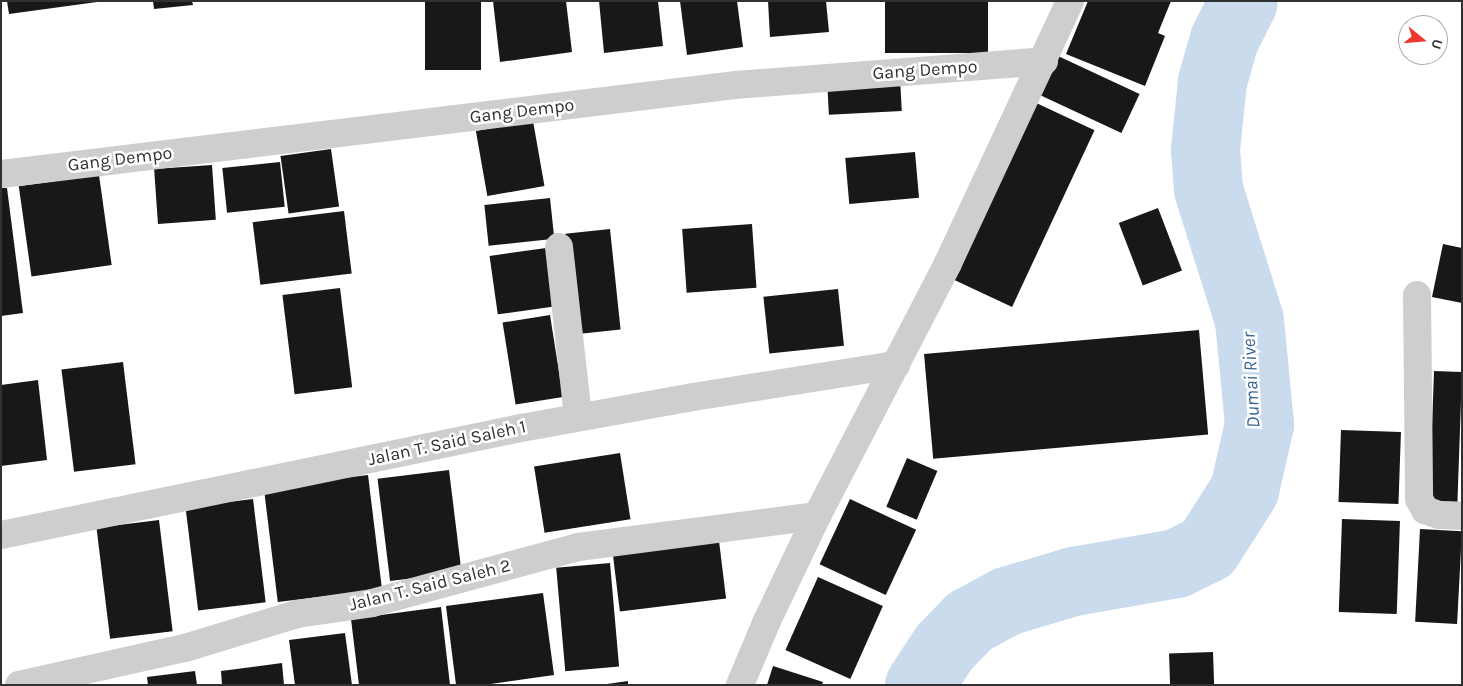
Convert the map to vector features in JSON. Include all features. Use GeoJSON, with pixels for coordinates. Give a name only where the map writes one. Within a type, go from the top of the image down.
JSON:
{"type":"FeatureCollection","features":[{"type":"Feature","properties":{"kind":"street"},"geometry":{"type":"LineString","coordinates":[[740,685],[766,623],[817,516],[948,263],[1044,61],[1070,1]]}},
{"type":"Feature","properties":{"kind":"street","name":"Gang Dempo"},"geometry":{"type":"LineString","coordinates":[[1,174],[735,85],[1044,61]]}},
{"type":"Feature","properties":{"kind":"street"},"geometry":{"type":"LineString","coordinates":[[559,247],[578,417]]}},
{"type":"Feature","properties":{"kind":"street"},"geometry":{"type":"LineString","coordinates":[[1418,295],[1419,499],[1426,510],[1439,515],[1462,516]]}},
{"type":"Feature","properties":{"kind":"street","name":"Jalan T. Said Saleh 1"},"geometry":{"type":"LineString","coordinates":[[1,535],[578,417],[896,364]]}},
{"type":"Feature","properties":{"kind":"street","name":"Jalan T. Said Saleh 2"},"geometry":{"type":"LineString","coordinates":[[19,685],[185,648],[297,614],[372,604],[578,547],[817,516]]}},
{"type":"Feature","properties":{"kind":"building"},"geometry":{"type":"Polygon","coordinates":[[[7,1],[97,1],[97,2],[9,14],[7,1]]]}},
{"type":"Feature","properties":{"kind":"building"},"geometry":{"type":"Polygon","coordinates":[[[153,1],[192,1],[193,5],[154,9],[153,1]]]}},
{"type":"Feature","properties":{"kind":"building"},"geometry":{"type":"Polygon","coordinates":[[[425,1],[481,1],[481,70],[425,70],[425,1]]]}},
{"type":"Feature","properties":{"kind":"building"},"geometry":{"type":"Polygon","coordinates":[[[493,1],[566,1],[572,52],[500,62],[493,1]]]}},
{"type":"Feature","properties":{"kind":"building"},"geometry":{"type":"Polygon","coordinates":[[[599,1],[658,1],[663,46],[604,53],[599,1]]]}},
{"type":"Feature","properties":{"kind":"building"},"geometry":{"type":"Polygon","coordinates":[[[680,1],[737,1],[743,47],[687,55],[680,1]]]}},
{"type":"Feature","properties":{"kind":"building"},"geometry":{"type":"Polygon","coordinates":[[[768,1],[826,1],[829,32],[770,37],[768,1]]]}},
{"type":"Feature","properties":{"kind":"building"},"geometry":{"type":"Polygon","coordinates":[[[885,1],[988,1],[988,53],[885,53],[885,1]]]}},
{"type":"Feature","properties":{"kind":"building"},"geometry":{"type":"Polygon","coordinates":[[[1088,1],[1171,1],[1158,33],[1165,36],[1145,86],[1066,54],[1088,1]]]}},
{"type":"Feature","properties":{"kind":"building"},"geometry":{"type":"Polygon","coordinates":[[[1058,56],[1140,94],[1121,133],[1040,95],[1058,56]]]}},
{"type":"Feature","properties":{"kind":"building"},"geometry":{"type":"Polygon","coordinates":[[[900,77],[902,111],[829,115],[827,81],[900,77]]]}},
{"type":"Feature","properties":{"kind":"building"},"geometry":{"type":"Polygon","coordinates":[[[1032,101],[1095,130],[1012,307],[950,278],[1032,101]]]}},
{"type":"Feature","properties":{"kind":"building"},"geometry":{"type":"Polygon","coordinates":[[[533,121],[544,186],[487,196],[476,131],[533,121]]]}},
{"type":"Feature","properties":{"kind":"building"},"geometry":{"type":"Polygon","coordinates":[[[331,149],[339,206],[289,214],[280,156],[331,149]]]}},
{"type":"Feature","properties":{"kind":"building"},"geometry":{"type":"Polygon","coordinates":[[[915,152],[919,198],[849,204],[845,158],[915,152]]]}},
{"type":"Feature","properties":{"kind":"building"},"geometry":{"type":"Polygon","coordinates":[[[280,162],[285,207],[227,213],[222,168],[280,162]]]}},
{"type":"Feature","properties":{"kind":"building"},"geometry":{"type":"Polygon","coordinates":[[[212,165],[216,220],[158,224],[154,169],[212,165]]]}},
{"type":"Feature","properties":{"kind":"building"},"geometry":{"type":"Polygon","coordinates":[[[99,175],[112,265],[31,276],[19,186],[99,175]]]}},
{"type":"Feature","properties":{"kind":"building"},"geometry":{"type":"Polygon","coordinates":[[[1,188],[7,188],[23,313],[1,316],[1,188]]]}},
{"type":"Feature","properties":{"kind":"building"},"geometry":{"type":"Polygon","coordinates":[[[550,198],[554,239],[489,246],[484,205],[550,198]]]}},
{"type":"Feature","properties":{"kind":"building"},"geometry":{"type":"Polygon","coordinates":[[[1158,208],[1182,271],[1143,286],[1119,223],[1158,208]]]}},
{"type":"Feature","properties":{"kind":"building"},"geometry":{"type":"Polygon","coordinates":[[[344,211],[352,274],[260,285],[253,222],[344,211]]]}},
{"type":"Feature","properties":{"kind":"building"},"geometry":{"type":"Polygon","coordinates":[[[752,224],[756,288],[687,293],[682,229],[752,224]]]}},
{"type":"Feature","properties":{"kind":"building"},"geometry":{"type":"Polygon","coordinates":[[[610,229],[621,329],[576,334],[565,234],[610,229]]]}},
{"type":"Feature","properties":{"kind":"building"},"geometry":{"type":"Polygon","coordinates":[[[1443,244],[1462,248],[1462,303],[1432,297],[1443,244]]]}},
{"type":"Feature","properties":{"kind":"building"},"geometry":{"type":"Polygon","coordinates":[[[546,248],[554,306],[498,314],[490,256],[546,248]]]}},
{"type":"Feature","properties":{"kind":"building"},"geometry":{"type":"Polygon","coordinates":[[[340,288],[352,387],[295,394],[282,295],[340,288]]]}},
{"type":"Feature","properties":{"kind":"building"},"geometry":{"type":"Polygon","coordinates":[[[838,289],[844,346],[769,354],[763,297],[838,289]]]}},
{"type":"Feature","properties":{"kind":"building"},"geometry":{"type":"Polygon","coordinates":[[[550,315],[563,397],[516,404],[503,323],[550,315]]]}},
{"type":"Feature","properties":{"kind":"building"},"geometry":{"type":"Polygon","coordinates":[[[1199,330],[1208,435],[933,459],[924,354],[1199,330]]]}},
{"type":"Feature","properties":{"kind":"building"},"geometry":{"type":"Polygon","coordinates":[[[123,362],[136,464],[74,472],[61,370],[123,362]]]}},
{"type":"Feature","properties":{"kind":"building"},"geometry":{"type":"Polygon","coordinates":[[[1434,371],[1462,372],[1457,502],[1429,501],[1434,371]]]}},
{"type":"Feature","properties":{"kind":"building"},"geometry":{"type":"Polygon","coordinates":[[[38,380],[47,460],[1,466],[1,385],[38,380]]]}},
{"type":"Feature","properties":{"kind":"building"},"geometry":{"type":"Polygon","coordinates":[[[1341,430],[1401,432],[1398,504],[1338,502],[1341,430]]]}},
{"type":"Feature","properties":{"kind":"building"},"geometry":{"type":"Polygon","coordinates":[[[620,453],[630,519],[545,533],[534,467],[620,453]]]}},
{"type":"Feature","properties":{"kind":"building"},"geometry":{"type":"Polygon","coordinates":[[[907,458],[937,471],[917,520],[886,507],[907,458]]]}},
{"type":"Feature","properties":{"kind":"building"},"geometry":{"type":"Polygon","coordinates":[[[449,470],[462,572],[390,581],[378,479],[449,470]]]}},
{"type":"Feature","properties":{"kind":"building"},"geometry":{"type":"Polygon","coordinates":[[[368,475],[382,589],[278,602],[264,488],[368,475]]]}},
{"type":"Feature","properties":{"kind":"building"},"geometry":{"type":"Polygon","coordinates":[[[253,499],[266,602],[198,611],[186,507],[253,499]]]}},
{"type":"Feature","properties":{"kind":"building"},"geometry":{"type":"Polygon","coordinates":[[[850,499],[916,530],[886,595],[820,564],[850,499]]]}},
{"type":"Feature","properties":{"kind":"building"},"geometry":{"type":"Polygon","coordinates":[[[1342,519],[1400,521],[1397,614],[1339,612],[1342,519]]]}},
{"type":"Feature","properties":{"kind":"building"},"geometry":{"type":"Polygon","coordinates":[[[159,520],[173,631],[110,639],[96,528],[159,520]]]}},
{"type":"Feature","properties":{"kind":"building"},"geometry":{"type":"Polygon","coordinates":[[[1420,529],[1462,531],[1457,624],[1415,622],[1420,529]]]}},
{"type":"Feature","properties":{"kind":"building"},"geometry":{"type":"Polygon","coordinates":[[[719,541],[726,599],[620,612],[613,554],[719,541]]]}},
{"type":"Feature","properties":{"kind":"building"},"geometry":{"type":"Polygon","coordinates":[[[610,563],[619,667],[565,671],[556,568],[610,563]]]}},
{"type":"Feature","properties":{"kind":"building"},"geometry":{"type":"Polygon","coordinates":[[[818,577],[883,606],[850,679],[785,650],[818,577]]]}},
{"type":"Feature","properties":{"kind":"building"},"geometry":{"type":"Polygon","coordinates":[[[543,593],[554,675],[484,685],[456,685],[446,606],[543,593]]]}},
{"type":"Feature","properties":{"kind":"building"},"geometry":{"type":"Polygon","coordinates":[[[441,607],[450,685],[359,685],[351,619],[441,607]]]}},
{"type":"Feature","properties":{"kind":"building"},"geometry":{"type":"Polygon","coordinates":[[[345,633],[352,685],[295,685],[289,640],[345,633]]]}},
{"type":"Feature","properties":{"kind":"building"},"geometry":{"type":"Polygon","coordinates":[[[1213,652],[1214,685],[1170,685],[1169,654],[1213,652]]]}},
{"type":"Feature","properties":{"kind":"building"},"geometry":{"type":"Polygon","coordinates":[[[282,663],[284,685],[222,685],[221,671],[282,663]]]}},
{"type":"Feature","properties":{"kind":"building"},"geometry":{"type":"Polygon","coordinates":[[[773,666],[823,682],[822,685],[767,685],[773,666]]]}},
{"type":"Feature","properties":{"kind":"building"},"geometry":{"type":"Polygon","coordinates":[[[195,671],[197,685],[148,685],[147,677],[195,671]]]}},
{"type":"Feature","properties":{"kind":"building"},"geometry":{"type":"Polygon","coordinates":[[[628,681],[628,685],[607,685],[607,684],[628,681]]]}},
{"type":"Feature","properties":{"kind":"waterway","name":"Dumai River"},"geometry":{"type":"LineString","coordinates":[[919,685],[944,647],[969,621],[1006,601],[1073,581],[1176,563],[1207,548],[1244,490],[1259,424],[1249,320],[1208,189],[1205,149],[1212,81],[1224,39],[1243,1]]}}]}
